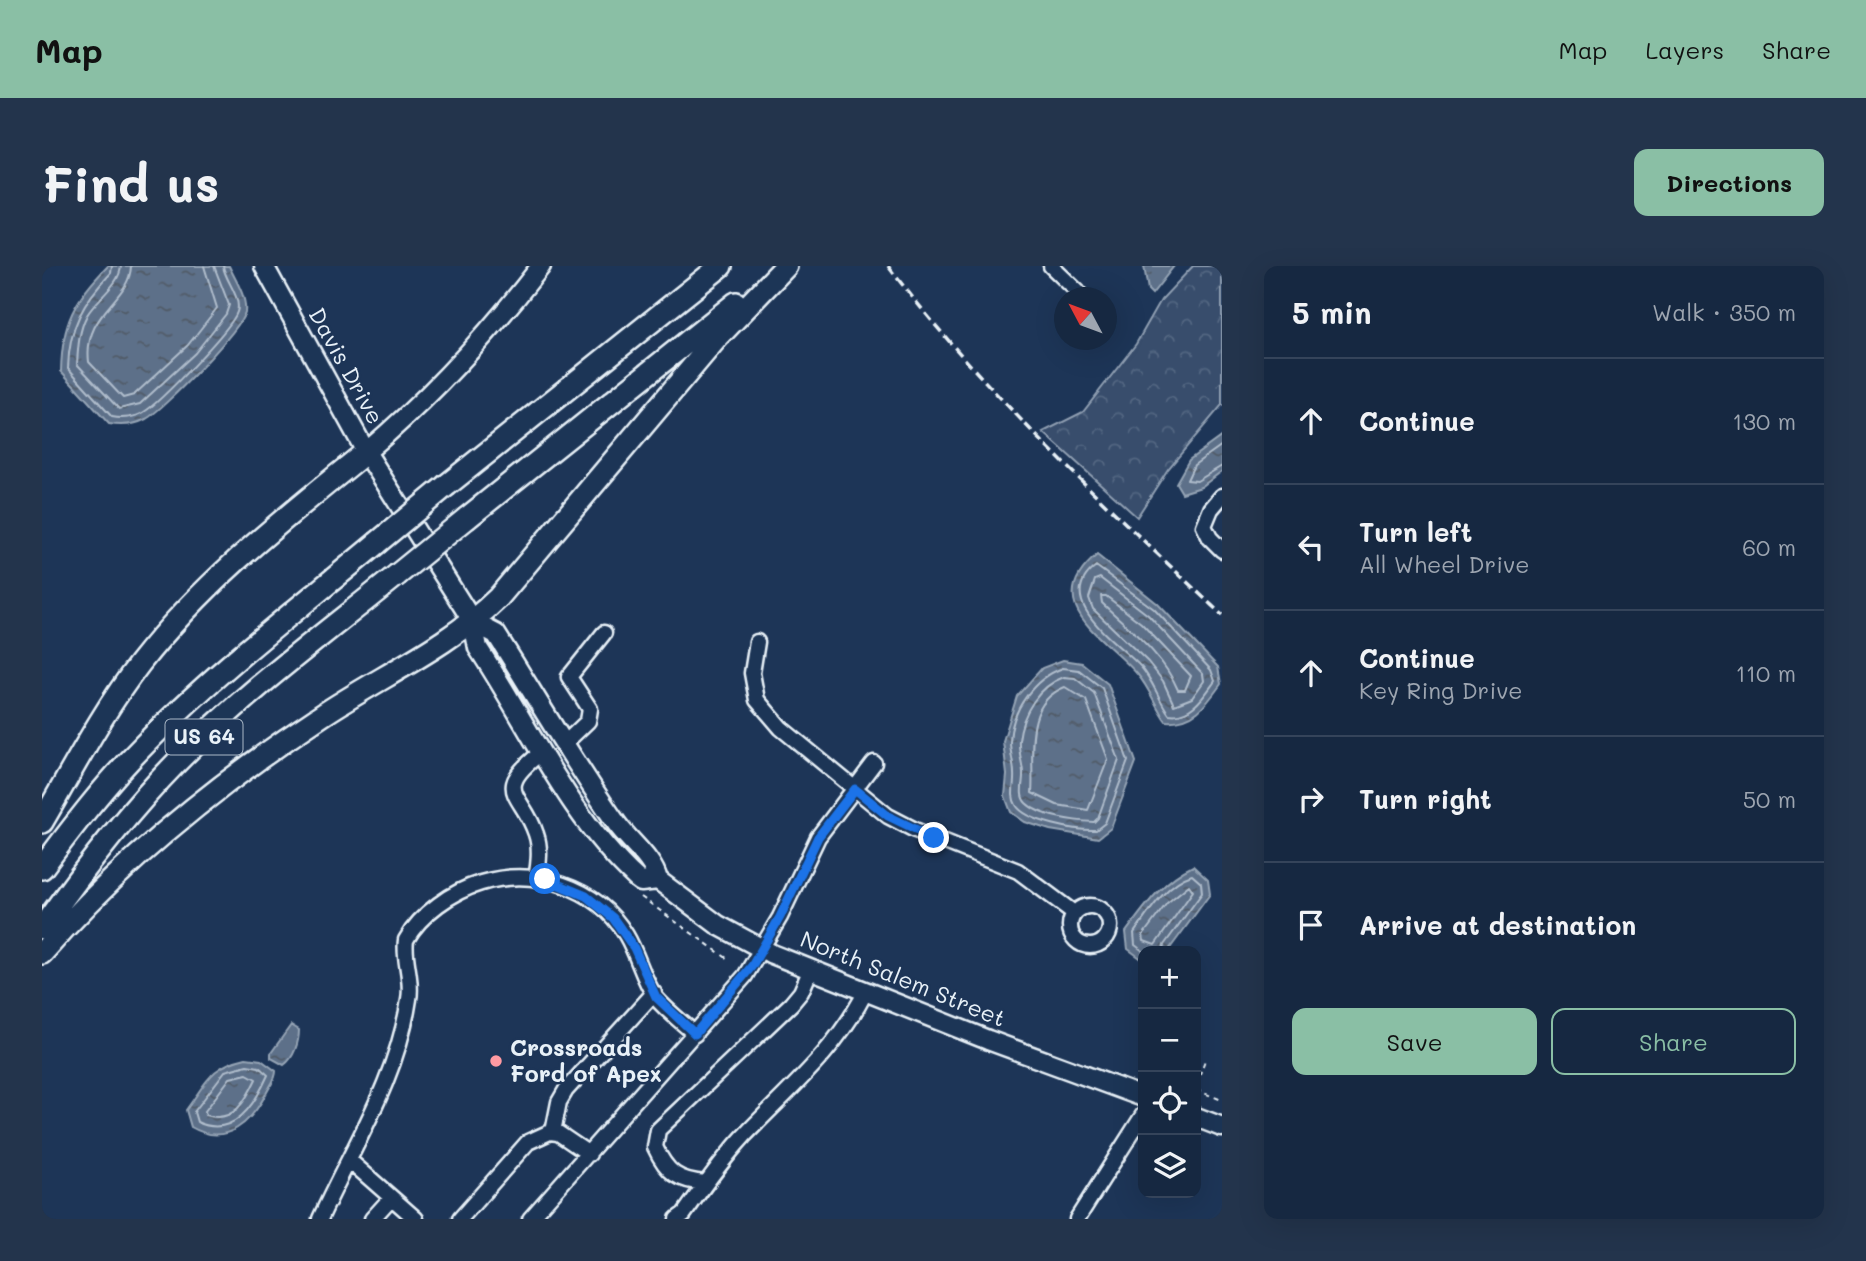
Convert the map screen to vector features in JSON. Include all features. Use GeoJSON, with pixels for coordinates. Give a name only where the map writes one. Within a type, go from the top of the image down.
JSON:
{"type":"FeatureCollection","features":[{"type":"Feature","properties":{"kind":"highway","name":"US 64"},"geometry":{"type":"LineString","coordinates":[[42,868],[86,810],[144,745],[221,673],[447,485],[721,266]]}},
{"type":"Feature","properties":{"kind":"highway"},"geometry":{"type":"LineString","coordinates":[[42,953],[104,888],[219,787],[368,685],[473,622],[498,598],[716,339],[784,266]]}},
{"type":"Feature","properties":{"kind":"highway","name":"US 64"},"geometry":{"type":"LineString","coordinates":[[42,928],[94,855],[177,761],[268,680],[784,266]]}},
{"type":"Feature","properties":{"kind":"highway"},"geometry":{"type":"LineString","coordinates":[[42,822],[104,717],[140,664],[186,611],[277,524],[366,452]]}},
{"type":"Feature","properties":{"kind":"main road","name":"Davis Drive"},"geometry":{"type":"LineString","coordinates":[[264,266],[366,452]]}},
{"type":"Feature","properties":{"kind":"main road"},"geometry":{"type":"LineString","coordinates":[[366,452],[432,394],[492,330],[541,266]]}},
{"type":"Feature","properties":{"kind":"main road","name":"North Salem Street"},"geometry":{"type":"LineString","coordinates":[[366,452],[473,622],[478,648],[590,826],[620,863],[641,882],[658,880]]}},
{"type":"Feature","properties":{"kind":"main road","name":"North Salem Street"},"geometry":{"type":"LineString","coordinates":[[473,622],[496,634],[619,827],[655,868],[658,880],[718,925],[811,970],[1138,1095]]}},
{"type":"Feature","properties":{"kind":"main road"},"geometry":{"type":"LineString","coordinates":[[542,752],[553,751],[557,754],[588,801],[619,827]]}},
{"type":"Feature","properties":{"kind":"main road"},"geometry":{"type":"LineString","coordinates":[[1201,1119],[1222,1128]]}},
{"type":"Feature","properties":{"kind":"street"},"geometry":{"type":"LineString","coordinates":[[1051,266],[1073,287]]}},
{"type":"Feature","properties":{"kind":"street"},"geometry":{"type":"LineString","coordinates":[[1222,496],[1211,509],[1204,526],[1210,538],[1222,550]]}},
{"type":"Feature","properties":{"kind":"street"},"geometry":{"type":"LineString","coordinates":[[565,743],[588,721],[590,709],[569,677],[604,633]]}},
{"type":"Feature","properties":{"kind":"street"},"geometry":{"type":"LineString","coordinates":[[757,642],[752,673],[757,700],[767,715],[897,821],[1026,874],[1074,913]]}},
{"type":"Feature","properties":{"kind":"street"},"geometry":{"type":"LineString","coordinates":[[536,877],[539,843],[531,822],[516,800],[514,786],[520,772],[542,752]]}},
{"type":"Feature","properties":{"kind":"street"},"geometry":{"type":"LineString","coordinates":[[530,1219],[745,976],[763,949],[818,837],[874,764]]}},
{"type":"Feature","properties":{"kind":"street"},"geometry":{"type":"LineString","coordinates":[[320,1219],[385,1087],[400,1040],[410,998],[405,947],[409,934],[431,911],[463,890],[505,877],[536,877],[557,882],[586,896],[613,918],[634,948],[654,993],[695,1034]]}},
{"type":"Feature","properties":{"kind":"street"},"geometry":{"type":"LineString","coordinates":[[706,1183],[686,1182],[668,1167],[655,1147],[657,1130],[791,1003],[801,992],[811,970]]}},
{"type":"Feature","properties":{"kind":"street"},"geometry":{"type":"LineString","coordinates":[[677,1219],[684,1214],[744,1136],[807,1075],[854,1015],[866,991]]}},
{"type":"Feature","properties":{"kind":"street"},"geometry":{"type":"LineString","coordinates":[[553,1132],[559,1102],[566,1090],[654,993]]}},
{"type":"Feature","properties":{"kind":"street"},"geometry":{"type":"LineString","coordinates":[[1077,1219],[1138,1123]]}},
{"type":"Feature","properties":{"kind":"street"},"geometry":{"type":"LineString","coordinates":[[460,1219],[528,1142],[553,1132],[565,1136],[589,1154]]}},
{"type":"Feature","properties":{"kind":"street"},"geometry":{"type":"LineString","coordinates":[[350,1161],[416,1219]]}},
{"type":"Feature","properties":{"kind":"street"},"geometry":{"type":"LineString","coordinates":[[373,1219],[391,1198]]}},
{"type":"Feature","properties":{"kind":"path"},"geometry":{"type":"LineString","coordinates":[[1201,1072],[1205,1060]]}},
{"type":"Feature","properties":{"kind":"path"},"geometry":{"type":"LineString","coordinates":[[1201,1092],[1222,1100]]}},
{"type":"Feature","properties":{"kind":"green space"},"geometry":{"type":"Polygon","coordinates":[[[1193,266],[1222,266],[1222,405],[1168,469],[1137,517],[1043,432],[1083,412],[1136,344],[1161,300],[1193,266]]]}},
{"type":"Feature","properties":{"kind":"water"},"geometry":{"type":"Polygon","coordinates":[[[108,266],[229,266],[244,300],[245,312],[230,335],[184,386],[155,413],[137,423],[109,424],[61,371],[64,339],[72,313],[86,290],[108,266]]]}},
{"type":"Feature","properties":{"kind":"water"},"geometry":{"type":"Polygon","coordinates":[[[1144,266],[1174,266],[1152,294],[1148,290],[1144,266]]]}},
{"type":"Feature","properties":{"kind":"water"},"geometry":{"type":"Polygon","coordinates":[[[1222,436],[1222,471],[1201,487],[1182,493],[1176,483],[1189,460],[1222,436]]]}},
{"type":"Feature","properties":{"kind":"water"},"geometry":{"type":"Polygon","coordinates":[[[1097,555],[1158,604],[1218,667],[1221,684],[1192,716],[1166,721],[1138,675],[1083,620],[1075,605],[1074,590],[1080,573],[1097,555]]]}},
{"type":"Feature","properties":{"kind":"water"},"geometry":{"type":"Polygon","coordinates":[[[1063,660],[1082,663],[1108,684],[1136,762],[1111,828],[1098,838],[1050,830],[1025,822],[1011,812],[1005,796],[1007,775],[1003,741],[1017,696],[1042,668],[1063,660]]]}},
{"type":"Feature","properties":{"kind":"water"},"geometry":{"type":"Polygon","coordinates":[[[1193,866],[1208,880],[1210,894],[1172,946],[1138,946],[1138,956],[1128,949],[1126,932],[1163,886],[1193,866]]]}},
{"type":"Feature","properties":{"kind":"water"},"geometry":{"type":"Polygon","coordinates":[[[291,1025],[299,1030],[298,1040],[293,1054],[284,1065],[271,1058],[271,1053],[291,1025]]]}},
{"type":"Feature","properties":{"kind":"water"},"geometry":{"type":"Polygon","coordinates":[[[246,1058],[261,1060],[276,1071],[273,1082],[254,1113],[227,1133],[204,1133],[191,1127],[186,1110],[210,1076],[234,1061],[246,1058]]]}},
{"type":"Feature","properties":{"kind":"railway"},"geometry":{"type":"LineString","coordinates":[[888,266],[1006,404],[1091,490],[1222,615]]}},
{"type":"Feature","properties":{"kind":"place","name":"Crossroads Ford of Apex"},"geometry":{"type":"Point","coordinates":[496,1061]}},
{"type":"Feature","properties":{"kind":"route"},"geometry":{"type":"LineString","coordinates":[[545,879],[586,896],[613,918],[634,948],[656,997],[695,1034],[752,966],[780,917],[818,837],[855,789],[888,816],[934,838]]}}]}
